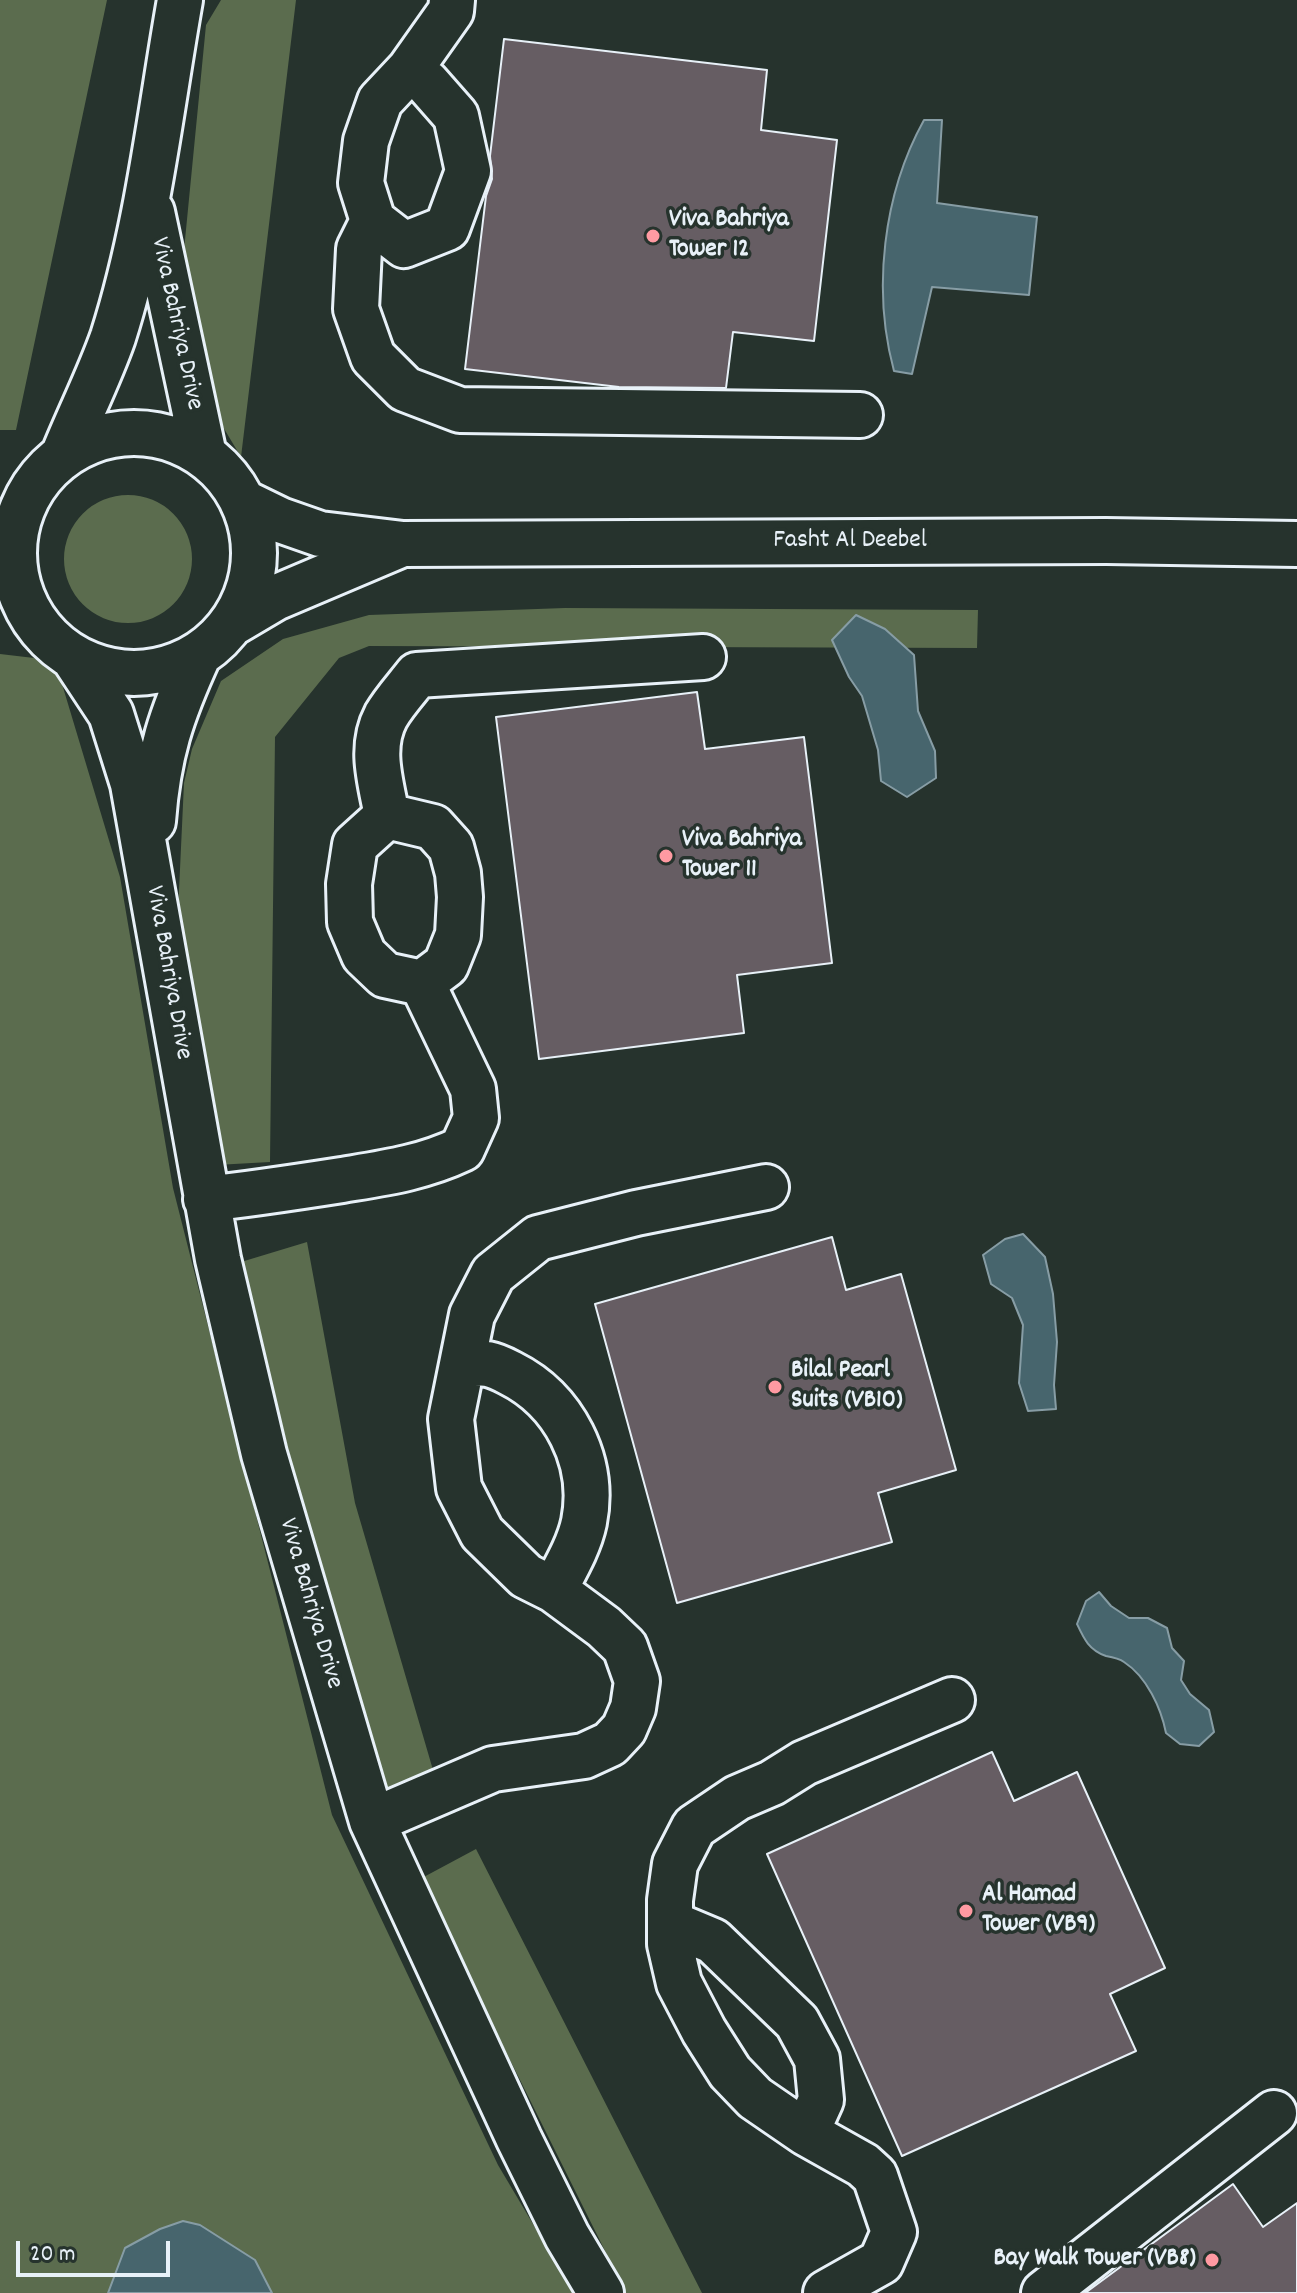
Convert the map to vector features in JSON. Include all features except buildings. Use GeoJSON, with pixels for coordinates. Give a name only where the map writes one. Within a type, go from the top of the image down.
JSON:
{"type":"FeatureCollection","features":[{"type":"Feature","properties":{"kind":"street","name":"Viva Bahriya Drive"},"geometry":{"type":"LineString","coordinates":[[33,479],[112,339],[149,194],[180,0]]}},
{"type":"Feature","properties":{"kind":"street"},"geometry":{"type":"LineString","coordinates":[[410,69],[456,116],[468,171],[447,228],[404,245],[373,221],[361,183],[366,141],[380,101],[410,69],[451,11],[452,0]]}},
{"type":"Feature","properties":{"kind":"street","name":"Viva Bahriya Drive"},"geometry":{"type":"LineString","coordinates":[[149,194],[158,250],[204,455]]}},
{"type":"Feature","properties":{"kind":"street"},"geometry":{"type":"LineString","coordinates":[[373,221],[359,249],[356,309],[373,357],[405,389],[460,410],[860,415]]}},
{"type":"Feature","properties":{"kind":"street"},"geometry":{"type":"LineString","coordinates":[[0,620],[104,670],[137,674],[169,668],[199,654],[216,641],[231,624],[246,596],[253,565],[252,533],[243,502],[233,484],[204,455],[170,438],[133,432],[96,438],[33,479],[18,520],[14,560],[22,599],[59,646]]}},
{"type":"Feature","properties":{"kind":"street","name":"Fasht Al Deebel"},"geometry":{"type":"LineString","coordinates":[[243,502],[280,520],[320,534],[403,544],[1106,541],[1297,544]]}},
{"type":"Feature","properties":{"kind":"street","name":"Fasht Al Deebel"},"geometry":{"type":"LineString","coordinates":[[231,624],[275,598],[403,544]]}},
{"type":"Feature","properties":{"kind":"street","name":"Viva Bahriya Drive"},"geometry":{"type":"LineString","coordinates":[[59,646],[111,714],[133,784],[206,1199],[264,1454],[372,1821],[526,2153],[567,2236],[601,2293]]}},
{"type":"Feature","properties":{"kind":"street","name":"Viva Bahriya Drive"},"geometry":{"type":"LineString","coordinates":[[149,871],[155,785],[161,753],[177,702],[199,654]]}},
{"type":"Feature","properties":{"kind":"street"},"geometry":{"type":"LineString","coordinates":[[387,816],[377,764],[377,741],[386,716],[417,675],[703,657]]}},
{"type":"Feature","properties":{"kind":"street"},"geometry":{"type":"LineString","coordinates":[[387,816],[433,827],[451,847],[458,873],[458,935],[446,965],[422,983],[385,975],[364,955],[350,922],[349,884],[355,845],[387,816]]}},
{"type":"Feature","properties":{"kind":"street"},"geometry":{"type":"LineString","coordinates":[[206,1199],[257,1194],[398,1171],[434,1163],[462,1149],[476,1118],[473,1089],[422,983]]}},
{"type":"Feature","properties":{"kind":"street"},"geometry":{"type":"LineString","coordinates":[[372,1821],[493,1769],[584,1756],[610,1744],[624,1729],[633,1708],[637,1681],[625,1647],[604,1627],[554,1590],[526,1576],[482,1533],[459,1488],[451,1419],[472,1315],[493,1274],[538,1238],[636,1213],[766,1187]]}},
{"type":"Feature","properties":{"kind":"street"},"geometry":{"type":"LineString","coordinates":[[464,1365],[495,1364],[539,1390],[567,1422],[581,1460],[584,1522],[573,1553],[554,1590]]}},
{"type":"Feature","properties":{"kind":"street"},"geometry":{"type":"LineString","coordinates":[[826,2293],[881,2262],[894,2232],[875,2176],[863,2165],[806,2133],[755,2098],[730,2072],[679,1983],[670,1944],[675,1864],[694,1827],[737,1798],[772,1783],[804,1763],[952,1700]]}},
{"type":"Feature","properties":{"kind":"street"},"geometry":{"type":"LineString","coordinates":[[670,1923],[713,1941],[797,2022],[817,2059],[821,2100],[806,2133]]}},
{"type":"Feature","properties":{"kind":"street"},"geometry":{"type":"LineString","coordinates":[[1044,2293],[1274,2113]]}},
{"type":"Feature","properties":{"kind":"green space"},"geometry":{"type":"Polygon","coordinates":[[[0,0],[107,0],[16,430],[0,430],[0,0]]]}},
{"type":"Feature","properties":{"kind":"green space"},"geometry":{"type":"Polygon","coordinates":[[[221,0],[296,0],[241,457],[202,392],[180,291],[206,25],[221,0]]]}},
{"type":"Feature","properties":{"kind":"green space"},"geometry":{"type":"Polygon","coordinates":[[[128,495],[153,500],[173,514],[187,534],[192,559],[187,584],[173,604],[153,618],[128,623],[103,618],[83,604],[69,584],[64,559],[69,534],[83,514],[103,500],[128,495]]]}},
{"type":"Feature","properties":{"kind":"green space"},"geometry":{"type":"Polygon","coordinates":[[[565,608],[978,610],[977,648],[369,646],[339,658],[275,737],[270,1162],[216,1165],[178,912],[184,783],[192,749],[221,681],[283,639],[369,615],[565,608]]]}},
{"type":"Feature","properties":{"kind":"green space"},"geometry":{"type":"Polygon","coordinates":[[[0,654],[34,658],[59,674],[120,877],[173,1188],[332,1815],[498,2165],[574,2293],[0,2293],[0,654]]]}},
{"type":"Feature","properties":{"kind":"green space"},"geometry":{"type":"Polygon","coordinates":[[[307,1242],[355,1503],[433,1770],[375,1793],[241,1262],[307,1242]]]}},
{"type":"Feature","properties":{"kind":"green space"},"geometry":{"type":"Polygon","coordinates":[[[476,1849],[702,2293],[626,2293],[420,1879],[476,1849]]]}},
{"type":"Feature","properties":{"kind":"water"},"geometry":{"type":"Polygon","coordinates":[[[924,120],[942,120],[937,203],[1037,217],[1029,295],[932,287],[912,374],[894,371],[887,340],[883,275],[885,243],[899,179],[924,120]]]}},
{"type":"Feature","properties":{"kind":"water"},"geometry":{"type":"Polygon","coordinates":[[[856,615],[885,629],[914,655],[918,711],[935,751],[936,778],[907,797],[881,781],[878,750],[862,696],[849,677],[832,640],[856,615]]]}},
{"type":"Feature","properties":{"kind":"water"},"geometry":{"type":"Polygon","coordinates":[[[1023,1234],[1045,1257],[1053,1294],[1057,1342],[1056,1409],[1028,1411],[1019,1383],[1023,1325],[1012,1298],[991,1284],[983,1255],[1005,1239],[1023,1234]]]}},
{"type":"Feature","properties":{"kind":"water"},"geometry":{"type":"Polygon","coordinates":[[[1099,1592],[1111,1606],[1129,1618],[1148,1618],[1167,1628],[1172,1648],[1184,1661],[1181,1680],[1190,1694],[1209,1710],[1214,1732],[1199,1746],[1180,1744],[1166,1733],[1157,1704],[1140,1676],[1122,1661],[1095,1651],[1085,1639],[1077,1624],[1086,1601],[1099,1592]]]}},
{"type":"Feature","properties":{"kind":"water"},"geometry":{"type":"Polygon","coordinates":[[[183,2221],[200,2225],[255,2260],[272,2293],[108,2293],[125,2248],[160,2229],[183,2221]]]}},
{"type":"Feature","properties":{"kind":"place","name":"Viva Bahriya Tower 12"},"geometry":{"type":"Point","coordinates":[653,236]}},
{"type":"Feature","properties":{"kind":"place","name":"Viva Bahriya Tower 11"},"geometry":{"type":"Point","coordinates":[666,856]}},
{"type":"Feature","properties":{"kind":"place","name":"Bilal Pearl Suits (VB10)"},"geometry":{"type":"Point","coordinates":[775,1387]}},
{"type":"Feature","properties":{"kind":"place","name":"Al Hamad Tower (VB9)"},"geometry":{"type":"Point","coordinates":[966,1911]}},
{"type":"Feature","properties":{"kind":"place","name":"Bay Walk Tower (VB8)"},"geometry":{"type":"Point","coordinates":[1212,2260]}}]}
